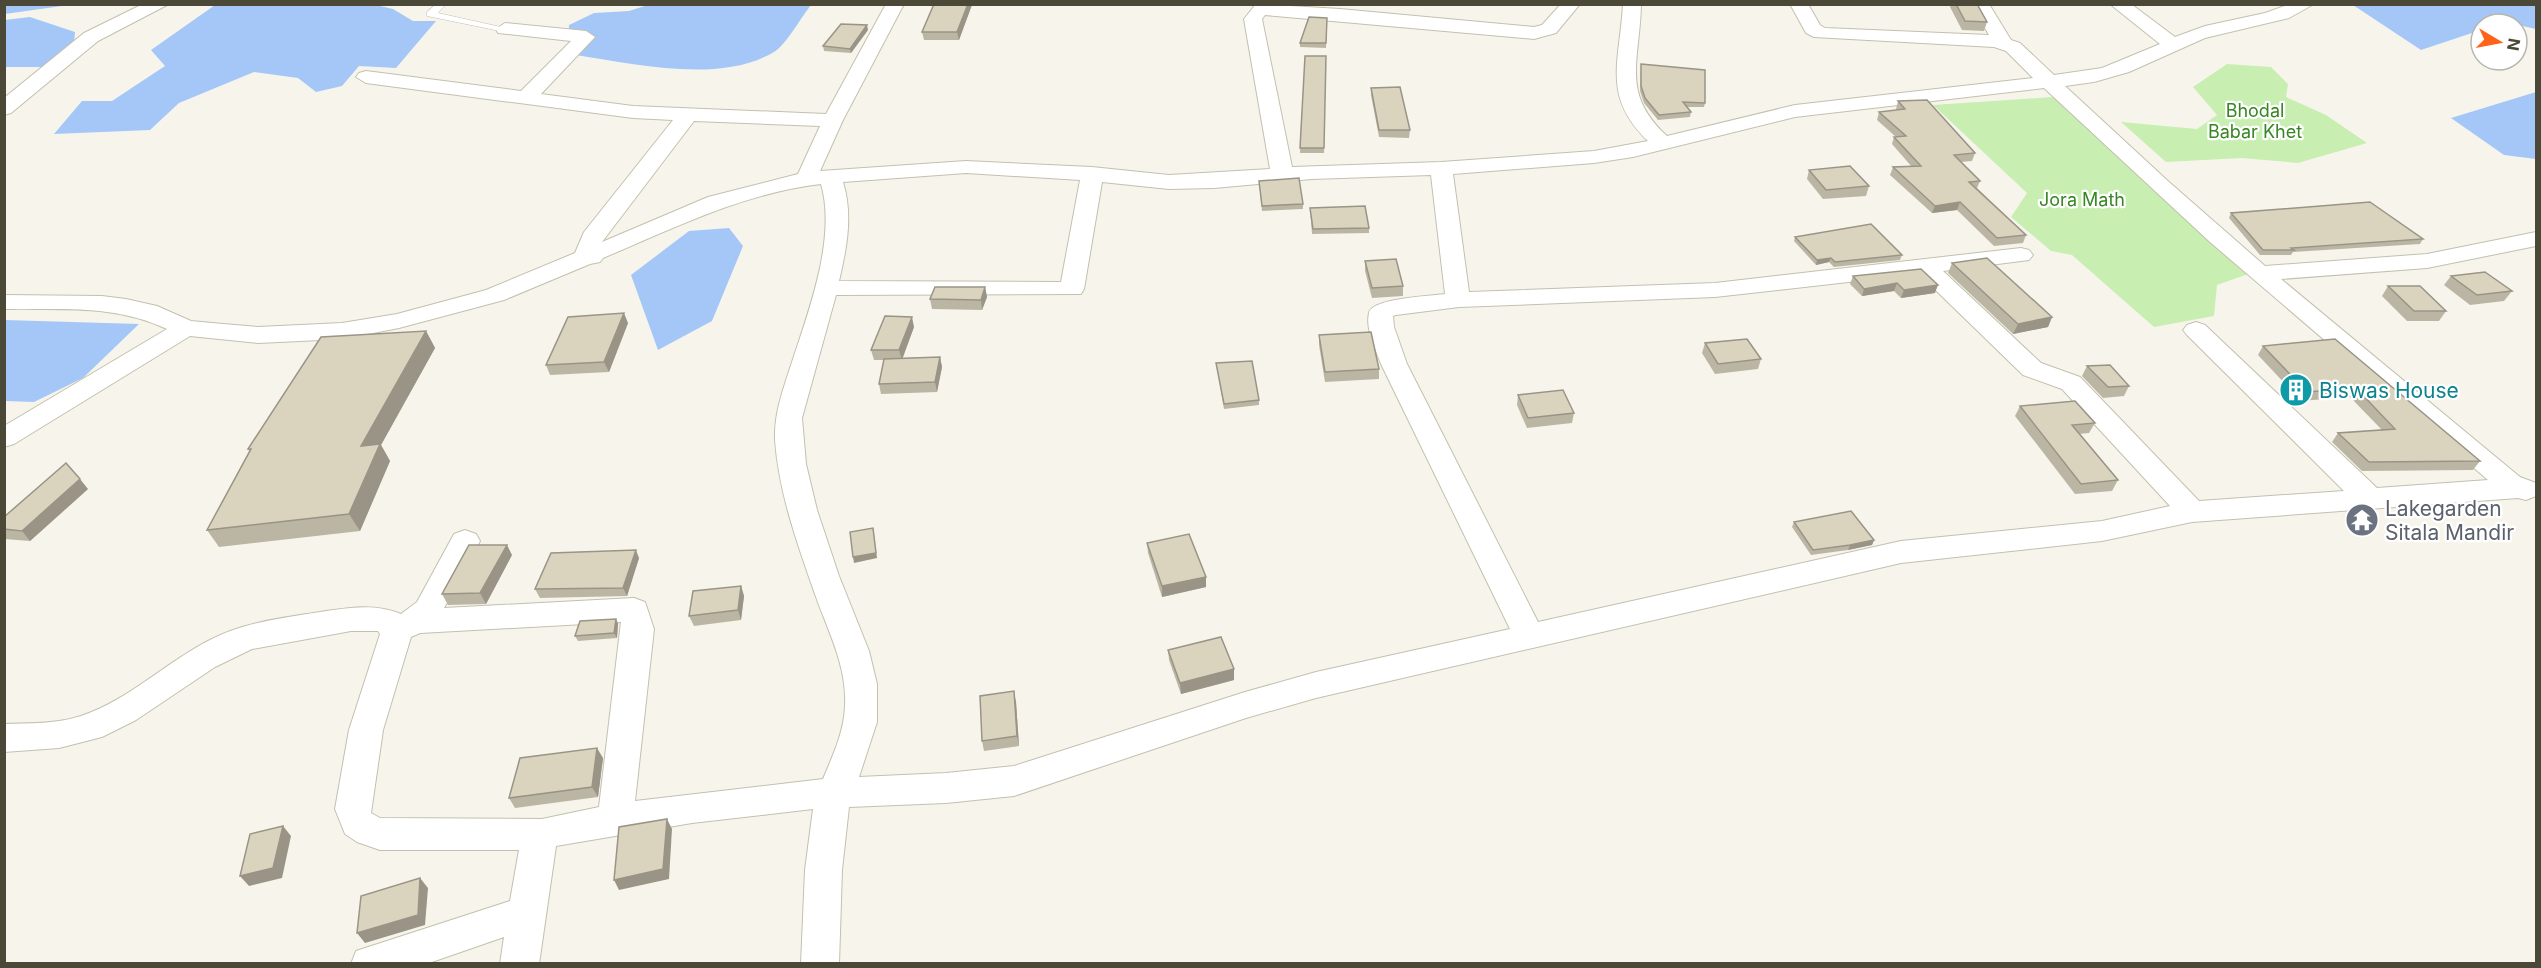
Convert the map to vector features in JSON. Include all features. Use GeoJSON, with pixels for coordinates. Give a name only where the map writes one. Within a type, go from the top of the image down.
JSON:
{"type":"FeatureCollection","features":[{"type":"Feature","properties":{"kind":"street"},"geometry":{"type":"LineString","coordinates":[[4,109],[91,37],[123,19],[160,4]]}},
{"type":"Feature","properties":{"kind":"street"},"geometry":{"type":"LineString","coordinates":[[818,177],[832,120],[895,4]]}},
{"type":"Feature","properties":{"kind":"street"},"geometry":{"type":"LineString","coordinates":[[1282,174],[1253,19],[1260,9],[1340,14],[1534,33],[1549,30],[1571,4]]}},
{"type":"Feature","properties":{"kind":"street"},"geometry":{"type":"LineString","coordinates":[[1632,4],[1625,77],[1626,95],[1640,123],[1662,143]]}},
{"type":"Feature","properties":{"kind":"street"},"geometry":{"type":"LineString","coordinates":[[1799,4],[1813,29],[1821,33],[1974,38],[2003,42],[2013,47],[2104,137],[2262,273],[2527,489]]}},
{"type":"Feature","properties":{"kind":"street"},"geometry":{"type":"LineString","coordinates":[[1980,4],[2003,42]]}},
{"type":"Feature","properties":{"kind":"street"},"geometry":{"type":"LineString","coordinates":[[2119,4],[2173,44]]}},
{"type":"Feature","properties":{"kind":"street"},"geometry":{"type":"LineString","coordinates":[[4,302],[102,303],[126,306],[148,311],[186,328],[258,334],[315,334],[366,328],[495,296],[733,196],[818,177],[966,168],[1092,174],[1188,182],[1282,174],[1441,168],[1594,157],[1662,143],[1715,128],[1817,107],[2049,82],[2110,72],[2211,30],[2277,16],[2305,4]]}},
{"type":"Feature","properties":{"kind":"street"},"geometry":{"type":"LineString","coordinates":[[505,29],[586,37],[526,98]]}},
{"type":"Feature","properties":{"kind":"street"},"geometry":{"type":"LineString","coordinates":[[366,77],[687,116],[832,120]]}},
{"type":"Feature","properties":{"kind":"street"},"geometry":{"type":"LineString","coordinates":[[592,257],[586,251],[592,237],[687,116]]}},
{"type":"Feature","properties":{"kind":"street"},"geometry":{"type":"LineString","coordinates":[[1441,168],[1453,275],[1459,300]]}},
{"type":"Feature","properties":{"kind":"street"},"geometry":{"type":"LineString","coordinates":[[826,288],[1072,289],[1092,174]]}},
{"type":"Feature","properties":{"kind":"street"},"geometry":{"type":"LineString","coordinates":[[818,177],[834,184],[839,208],[826,288],[793,396],[788,418],[788,438],[791,466],[810,533],[853,650],[861,682],[860,734],[836,793],[824,861],[820,963]]}},
{"type":"Feature","properties":{"kind":"street"},"geometry":{"type":"LineString","coordinates":[[2262,273],[2427,261],[2536,239]]}},
{"type":"Feature","properties":{"kind":"street"},"geometry":{"type":"LineString","coordinates":[[1529,636],[1394,364],[1381,327],[1381,312],[1459,300],[1704,291],[2021,255]]}},
{"type":"Feature","properties":{"kind":"street"},"geometry":{"type":"LineString","coordinates":[[1924,266],[2032,369],[2071,383],[2192,512]]}},
{"type":"Feature","properties":{"kind":"street"},"geometry":{"type":"LineString","coordinates":[[4,438],[186,328]]}},
{"type":"Feature","properties":{"kind":"street"},"geometry":{"type":"LineString","coordinates":[[2196,330],[2369,498]]}},
{"type":"Feature","properties":{"kind":"street"},"geometry":{"type":"LineString","coordinates":[[465,542],[412,622],[366,730],[352,809],[354,818],[363,829],[380,834],[543,835],[615,819],[711,804],[836,793],[982,787],[1014,782],[1245,705],[1382,668],[1901,552],[2102,531],[2192,512],[2369,498],[2527,489]]}},
{"type":"Feature","properties":{"kind":"street"},"geometry":{"type":"LineString","coordinates":[[412,622],[487,609]]}},
{"type":"Feature","properties":{"kind":"street"},"geometry":{"type":"LineString","coordinates":[[4,738],[60,735],[98,724],[132,707],[222,648],[258,636],[366,618],[384,619],[393,624],[634,610],[638,628],[615,819]]}},
{"type":"Feature","properties":{"kind":"street"},"geometry":{"type":"LineString","coordinates":[[519,963],[538,845],[543,835]]}},
{"type":"Feature","properties":{"kind":"street"},"geometry":{"type":"LineString","coordinates":[[370,963],[526,913]]}},
{"type":"Feature","properties":{"kind":"lane"},"geometry":{"type":"LineString","coordinates":[[442,4],[430,14],[505,29]]}},
{"type":"Feature","properties":{"kind":"green space","name":"Bhodal Babar Khet"},"geometry":{"type":"Polygon","coordinates":[[[2227,64],[2271,67],[2288,84],[2286,97],[2326,115],[2367,143],[2298,163],[2242,158],[2166,162],[2121,122],[2197,129],[2217,115],[2193,87],[2227,64]]]}},
{"type":"Feature","properties":{"kind":"green space","name":"Jora Math"},"geometry":{"type":"Polygon","coordinates":[[[2053,97],[2251,273],[2217,285],[2214,316],[2154,327],[2072,255],[2051,251],[2011,217],[2027,193],[1933,105],[2053,97]]]}},
{"type":"Feature","properties":{"kind":"water"},"geometry":{"type":"Polygon","coordinates":[[[5,4],[69,4],[69,5],[5,14],[5,4]]]}},
{"type":"Feature","properties":{"kind":"water"},"geometry":{"type":"Polygon","coordinates":[[[651,4],[811,5],[789,37],[774,52],[752,62],[729,67],[677,69],[576,55],[568,40],[569,25],[594,13],[629,11],[651,4]]]}},
{"type":"Feature","properties":{"kind":"water"},"geometry":{"type":"Polygon","coordinates":[[[215,5],[376,5],[393,9],[413,21],[436,21],[396,68],[359,66],[342,86],[316,92],[298,78],[254,72],[179,103],[150,130],[54,134],[82,101],[112,101],[165,66],[151,50],[215,5]]]}},
{"type":"Feature","properties":{"kind":"water"},"geometry":{"type":"Polygon","coordinates":[[[2353,5],[2536,5],[2536,29],[2529,27],[2529,12],[2469,12],[2469,34],[2421,50],[2353,5]]]}},
{"type":"Feature","properties":{"kind":"water"},"geometry":{"type":"Polygon","coordinates":[[[30,17],[75,32],[74,45],[45,67],[5,67],[4,20],[30,17]]]}},
{"type":"Feature","properties":{"kind":"water"},"geometry":{"type":"Polygon","coordinates":[[[2536,92],[2536,159],[2504,155],[2451,118],[2536,92]]]}},
{"type":"Feature","properties":{"kind":"water"},"geometry":{"type":"Polygon","coordinates":[[[729,228],[743,246],[712,321],[658,350],[631,275],[689,231],[729,228]]]}},
{"type":"Feature","properties":{"kind":"water"},"geometry":{"type":"Polygon","coordinates":[[[5,320],[139,324],[83,378],[34,402],[5,401],[5,320]]]}},
{"type":"Feature","properties":{"kind":"building"},"geometry":{"type":"Polygon","coordinates":[[[934,4],[968,4],[957,32],[922,32],[934,4]]]}},
{"type":"Feature","properties":{"kind":"building"},"geometry":{"type":"Polygon","coordinates":[[[1956,4],[1977,4],[1987,22],[1965,21],[1956,4]]]}},
{"type":"Feature","properties":{"kind":"building"},"geometry":{"type":"Polygon","coordinates":[[[1309,17],[1327,18],[1326,43],[1300,43],[1309,17]]]}},
{"type":"Feature","properties":{"kind":"building"},"geometry":{"type":"Polygon","coordinates":[[[841,24],[867,25],[850,49],[823,46],[841,24]]]}},
{"type":"Feature","properties":{"kind":"building"},"geometry":{"type":"Polygon","coordinates":[[[1305,56],[1326,56],[1324,148],[1300,148],[1305,56]]]}},
{"type":"Feature","properties":{"kind":"building"},"geometry":{"type":"Polygon","coordinates":[[[1641,64],[1705,70],[1705,103],[1683,102],[1691,112],[1659,115],[1645,98],[1641,86],[1641,64]]]}},
{"type":"Feature","properties":{"kind":"building"},"geometry":{"type":"Polygon","coordinates":[[[1400,87],[1410,130],[1379,130],[1371,88],[1400,87]]]}},
{"type":"Feature","properties":{"kind":"building"},"geometry":{"type":"Polygon","coordinates":[[[1927,100],[1975,153],[1954,155],[1980,181],[1969,182],[2026,235],[1997,238],[1960,202],[1935,206],[1893,167],[1921,166],[1894,137],[1906,136],[1879,112],[1905,109],[1898,101],[1927,100]]]}},
{"type":"Feature","properties":{"kind":"building"},"geometry":{"type":"Polygon","coordinates":[[[1850,166],[1869,186],[1826,190],[1809,170],[1850,166]]]}},
{"type":"Feature","properties":{"kind":"building"},"geometry":{"type":"Polygon","coordinates":[[[1299,178],[1303,204],[1262,206],[1259,181],[1299,178]]]}},
{"type":"Feature","properties":{"kind":"building"},"geometry":{"type":"Polygon","coordinates":[[[2370,202],[2423,239],[2291,248],[2294,250],[2263,250],[2231,213],[2370,202]]]}},
{"type":"Feature","properties":{"kind":"building"},"geometry":{"type":"Polygon","coordinates":[[[1365,206],[1369,228],[1313,229],[1310,208],[1365,206]]]}},
{"type":"Feature","properties":{"kind":"building"},"geometry":{"type":"Polygon","coordinates":[[[1871,224],[1902,255],[1835,262],[1831,258],[1817,260],[1795,237],[1871,224]]]}},
{"type":"Feature","properties":{"kind":"building"},"geometry":{"type":"Polygon","coordinates":[[[1987,258],[2052,317],[2018,324],[1952,263],[1987,258]]]}},
{"type":"Feature","properties":{"kind":"building"},"geometry":{"type":"Polygon","coordinates":[[[1396,259],[1403,286],[1372,288],[1365,261],[1396,259]]]}},
{"type":"Feature","properties":{"kind":"building"},"geometry":{"type":"Polygon","coordinates":[[[1921,269],[1938,285],[1904,290],[1897,283],[1864,289],[1853,276],[1921,269]]]}},
{"type":"Feature","properties":{"kind":"building"},"geometry":{"type":"Polygon","coordinates":[[[2485,272],[2512,291],[2477,295],[2451,276],[2485,272]]]}},
{"type":"Feature","properties":{"kind":"building"},"geometry":{"type":"Polygon","coordinates":[[[2388,286],[2420,286],[2446,311],[2414,311],[2388,286]]]}},
{"type":"Feature","properties":{"kind":"building"},"geometry":{"type":"Polygon","coordinates":[[[935,287],[985,287],[981,300],[930,299],[935,287]]]}},
{"type":"Feature","properties":{"kind":"building"},"geometry":{"type":"Polygon","coordinates":[[[624,313],[604,362],[546,365],[568,317],[624,313]]]}},
{"type":"Feature","properties":{"kind":"building"},"geometry":{"type":"Polygon","coordinates":[[[885,316],[912,317],[899,350],[871,350],[885,316]]]}},
{"type":"Feature","properties":{"kind":"building"},"geometry":{"type":"Polygon","coordinates":[[[426,331],[361,446],[380,444],[349,514],[207,530],[251,449],[248,449],[321,337],[426,331]]]}},
{"type":"Feature","properties":{"kind":"building"},"geometry":{"type":"Polygon","coordinates":[[[1371,332],[1379,369],[1325,372],[1319,335],[1371,332]]]}},
{"type":"Feature","properties":{"kind":"building"},"geometry":{"type":"Polygon","coordinates":[[[1747,339],[1761,359],[1718,364],[1705,343],[1747,339]]]}},
{"type":"Feature","properties":{"kind":"building"},"geometry":{"type":"Polygon","coordinates":[[[2335,339],[2480,461],[2369,462],[2338,433],[2395,429],[2356,388],[2307,392],[2263,346],[2335,339]]]}},
{"type":"Feature","properties":{"kind":"building"},"geometry":{"type":"Polygon","coordinates":[[[940,357],[935,382],[879,384],[884,359],[940,357]]]}},
{"type":"Feature","properties":{"kind":"building"},"geometry":{"type":"Polygon","coordinates":[[[1252,361],[1259,400],[1224,404],[1216,363],[1252,361]]]}},
{"type":"Feature","properties":{"kind":"building"},"geometry":{"type":"Polygon","coordinates":[[[2110,365],[2129,386],[2108,387],[2087,366],[2110,365]]]}},
{"type":"Feature","properties":{"kind":"building"},"geometry":{"type":"Polygon","coordinates":[[[1563,390],[1574,413],[1528,418],[1518,395],[1563,390]]]}},
{"type":"Feature","properties":{"kind":"building"},"geometry":{"type":"Polygon","coordinates":[[[2075,401],[2095,423],[2072,425],[2118,480],[2081,484],[2020,406],[2075,401]]]}},
{"type":"Feature","properties":{"kind":"building"},"geometry":{"type":"Polygon","coordinates":[[[66,463],[80,479],[22,531],[4,529],[4,517],[66,463]]]}},
{"type":"Feature","properties":{"kind":"building"},"geometry":{"type":"Polygon","coordinates":[[[1851,511],[1874,540],[1813,550],[1794,522],[1851,511]]]}},
{"type":"Feature","properties":{"kind":"building"},"geometry":{"type":"Polygon","coordinates":[[[873,528],[876,553],[853,557],[850,532],[873,528]]]}},
{"type":"Feature","properties":{"kind":"building"},"geometry":{"type":"Polygon","coordinates":[[[1189,534],[1206,577],[1162,586],[1147,543],[1189,534]]]}},
{"type":"Feature","properties":{"kind":"building"},"geometry":{"type":"Polygon","coordinates":[[[469,545],[507,545],[480,593],[442,594],[469,545]]]}},
{"type":"Feature","properties":{"kind":"building"},"geometry":{"type":"Polygon","coordinates":[[[636,550],[623,588],[535,589],[551,553],[636,550]]]}},
{"type":"Feature","properties":{"kind":"building"},"geometry":{"type":"Polygon","coordinates":[[[741,586],[738,610],[689,616],[693,591],[741,586]]]}},
{"type":"Feature","properties":{"kind":"building"},"geometry":{"type":"Polygon","coordinates":[[[616,619],[614,633],[575,636],[580,621],[616,619]]]}},
{"type":"Feature","properties":{"kind":"building"},"geometry":{"type":"Polygon","coordinates":[[[1221,637],[1234,669],[1180,683],[1168,650],[1221,637]]]}},
{"type":"Feature","properties":{"kind":"building"},"geometry":{"type":"Polygon","coordinates":[[[1014,691],[1017,736],[982,741],[980,696],[1014,691]]]}},
{"type":"Feature","properties":{"kind":"building"},"geometry":{"type":"Polygon","coordinates":[[[597,748],[592,787],[509,798],[520,758],[597,748]]]}},
{"type":"Feature","properties":{"kind":"building"},"geometry":{"type":"Polygon","coordinates":[[[667,819],[663,869],[614,880],[619,827],[667,819]]]}},
{"type":"Feature","properties":{"kind":"building"},"geometry":{"type":"Polygon","coordinates":[[[283,826],[273,868],[240,876],[250,834],[283,826]]]}},
{"type":"Feature","properties":{"kind":"building"},"geometry":{"type":"Polygon","coordinates":[[[420,878],[418,915],[357,933],[361,896],[420,878]]]}},
{"type":"Feature","properties":{"kind":"place","name":"Biswas House"},"geometry":{"type":"Point","coordinates":[2296,390]}},
{"type":"Feature","properties":{"kind":"place","name":"Lakegarden Sitala Mandir"},"geometry":{"type":"Point","coordinates":[2362,520]}}]}
